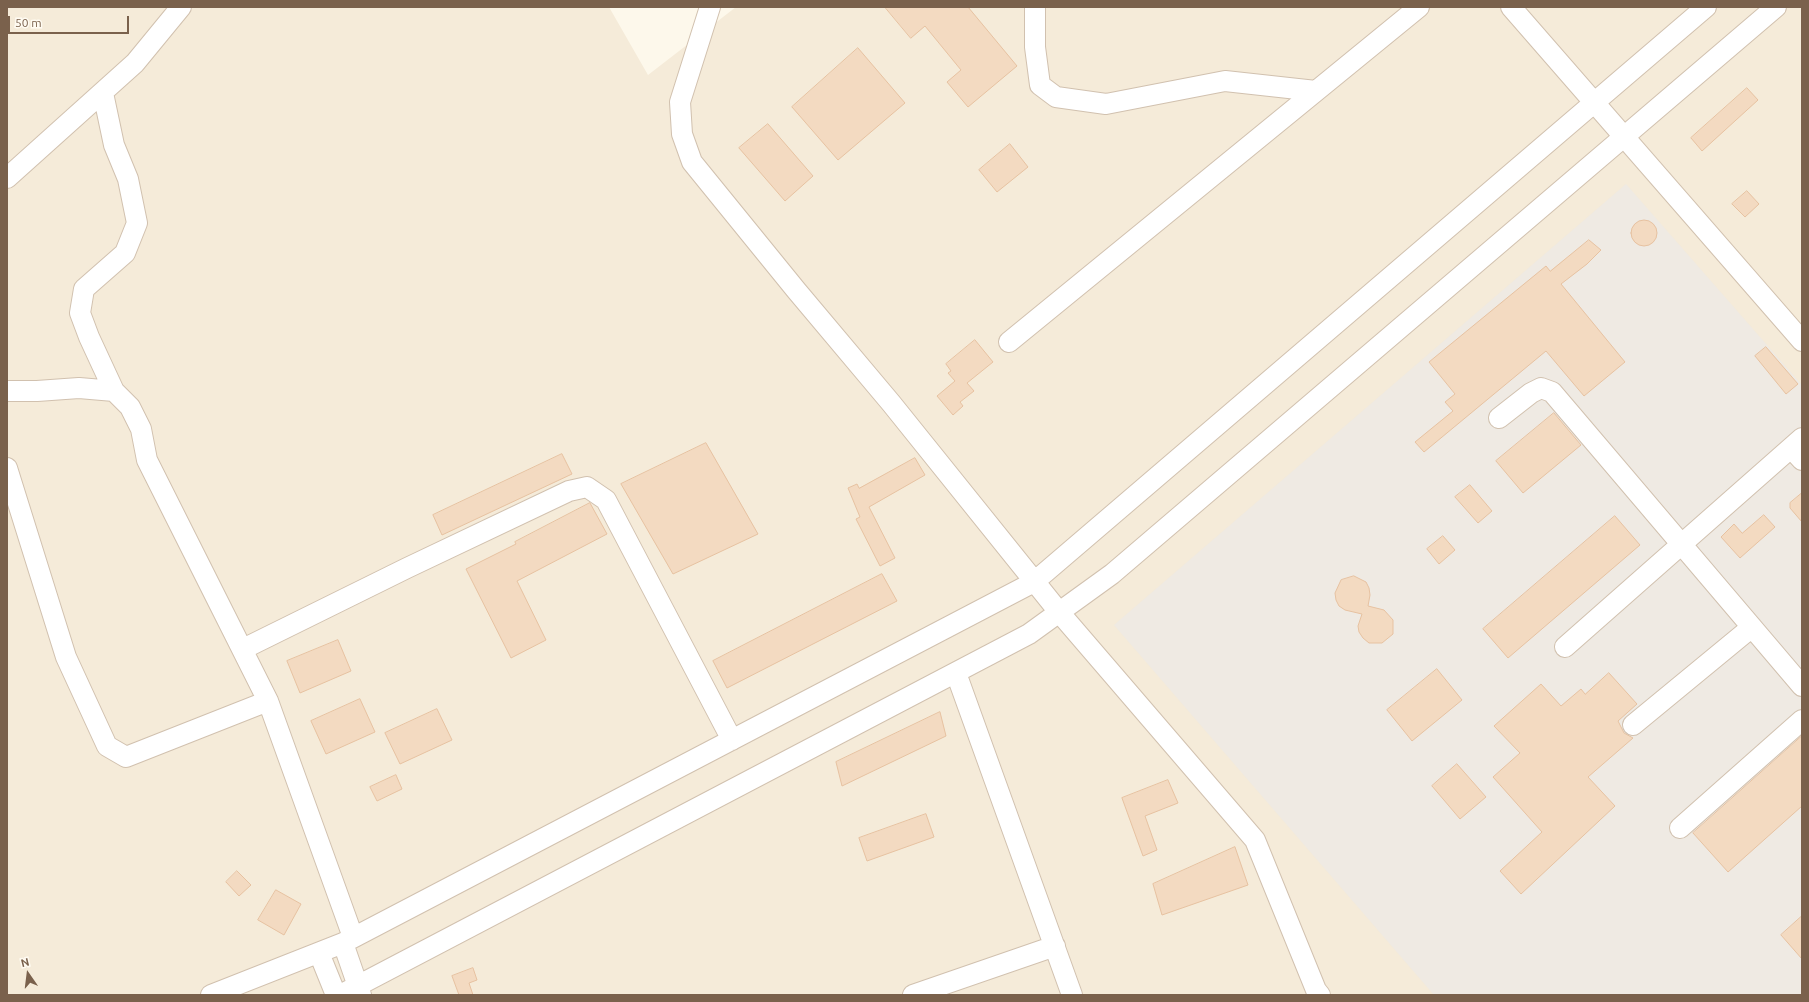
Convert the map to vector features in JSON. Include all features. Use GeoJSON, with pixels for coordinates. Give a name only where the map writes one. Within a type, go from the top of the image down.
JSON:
{"type":"FeatureCollection","features":[{"type":"Feature","properties":{"kind":"street"},"geometry":{"type":"LineString","coordinates":[[7,178],[135,63],[181,7]]}},
{"type":"Feature","properties":{"kind":"street"},"geometry":{"type":"LineString","coordinates":[[710,7],[680,102],[682,134],[692,162],[796,290],[891,402],[1034,582],[1255,840],[1316,990],[1320,995]]}},
{"type":"Feature","properties":{"kind":"street"},"geometry":{"type":"LineString","coordinates":[[1035,7],[1035,47],[1040,84],[1056,96],[1106,104],[1224,80],[1316,91]]}},
{"type":"Feature","properties":{"kind":"street"},"geometry":{"type":"LineString","coordinates":[[1009,342],[1419,7]]}},
{"type":"Feature","properties":{"kind":"street"},"geometry":{"type":"LineString","coordinates":[[1511,7],[1802,341]]}},
{"type":"Feature","properties":{"kind":"street"},"geometry":{"type":"LineString","coordinates":[[211,995],[319,954],[348,940],[1034,582],[1589,95],[1706,7]]}},
{"type":"Feature","properties":{"kind":"street"},"geometry":{"type":"LineString","coordinates":[[340,995],[359,991],[856,723],[956,673],[1029,634],[1118,569],[1776,7]]}},
{"type":"Feature","properties":{"kind":"street"},"geometry":{"type":"LineString","coordinates":[[102,93],[114,145],[128,179],[137,223],[125,254],[84,289],[80,313],[89,337],[114,390],[130,407],[141,429],[147,460],[268,701],[348,940],[359,991]]}},
{"type":"Feature","properties":{"kind":"street"},"geometry":{"type":"LineString","coordinates":[[7,391],[37,391],[79,388],[114,390]]}},
{"type":"Feature","properties":{"kind":"street"},"geometry":{"type":"LineString","coordinates":[[1500,418],[1531,393],[1542,388],[1552,392],[1802,686]]}},
{"type":"Feature","properties":{"kind":"street"},"geometry":{"type":"LineString","coordinates":[[1565,647],[1681,544],[1798,449]]}},
{"type":"Feature","properties":{"kind":"street"},"geometry":{"type":"LineString","coordinates":[[7,468],[66,657],[107,746],[126,757],[268,701]]}},
{"type":"Feature","properties":{"kind":"street"},"geometry":{"type":"LineString","coordinates":[[243,649],[407,568],[569,491],[587,486],[606,500],[732,740]]}},
{"type":"Feature","properties":{"kind":"street"},"geometry":{"type":"LineString","coordinates":[[1633,725],[1752,627]]}},
{"type":"Feature","properties":{"kind":"street"},"geometry":{"type":"LineString","coordinates":[[956,673],[1072,995]]}},
{"type":"Feature","properties":{"kind":"street"},"geometry":{"type":"LineString","coordinates":[[1680,828],[1802,720]]}},
{"type":"Feature","properties":{"kind":"street"},"geometry":{"type":"LineString","coordinates":[[913,995],[1055,946]]}},
{"type":"Feature","properties":{"kind":"street"},"geometry":{"type":"LineString","coordinates":[[319,954],[336,995]]}},
{"type":"Feature","properties":{"kind":"shaded area"},"geometry":{"type":"Polygon","coordinates":[[[7,7],[609,7],[648,75],[736,7],[1802,7],[1802,995],[7,995],[7,7]]]}},
{"type":"Feature","properties":{"kind":"shaded area"},"geometry":{"type":"Polygon","coordinates":[[[1626,184],[1802,385],[1802,995],[1434,995],[1114,625],[1626,184]]]}},
{"type":"Feature","properties":{"kind":"building"},"geometry":{"type":"Polygon","coordinates":[[[885,7],[968,7],[1017,66],[968,107],[947,82],[961,70],[925,26],[911,38],[885,7]]]}},
{"type":"Feature","properties":{"kind":"building"},"geometry":{"type":"Polygon","coordinates":[[[858,48],[905,103],[838,160],[792,107],[858,48]]]}},
{"type":"Feature","properties":{"kind":"building"},"geometry":{"type":"Polygon","coordinates":[[[1747,88],[1758,100],[1702,151],[1691,138],[1747,88]]]}},
{"type":"Feature","properties":{"kind":"building"},"geometry":{"type":"Polygon","coordinates":[[[768,124],[813,176],[785,201],[739,148],[768,124]]]}},
{"type":"Feature","properties":{"kind":"building"},"geometry":{"type":"Polygon","coordinates":[[[1010,144],[1028,167],[997,192],[979,170],[1010,144]]]}},
{"type":"Feature","properties":{"kind":"building"},"geometry":{"type":"Polygon","coordinates":[[[1747,191],[1759,204],[1745,217],[1732,204],[1747,191]]]}},
{"type":"Feature","properties":{"kind":"building"},"geometry":{"type":"Polygon","coordinates":[[[1644,220],[1653,224],[1657,233],[1653,242],[1644,246],[1635,242],[1631,233],[1635,224],[1644,220]]]}},
{"type":"Feature","properties":{"kind":"building"},"geometry":{"type":"Polygon","coordinates":[[[1589,240],[1601,250],[1587,264],[1561,284],[1625,362],[1584,396],[1546,351],[1424,452],[1415,442],[1453,411],[1445,402],[1455,394],[1429,362],[1546,266],[1550,271],[1589,240]]]}},
{"type":"Feature","properties":{"kind":"building"},"geometry":{"type":"Polygon","coordinates":[[[975,340],[993,362],[967,383],[974,391],[960,402],[963,406],[953,415],[937,396],[955,381],[948,373],[951,371],[946,364],[975,340]]]}},
{"type":"Feature","properties":{"kind":"building"},"geometry":{"type":"Polygon","coordinates":[[[1766,347],[1798,384],[1786,394],[1755,356],[1766,347]]]}},
{"type":"Feature","properties":{"kind":"building"},"geometry":{"type":"Polygon","coordinates":[[[1554,413],[1581,445],[1523,493],[1496,461],[1554,413]]]}},
{"type":"Feature","properties":{"kind":"building"},"geometry":{"type":"Polygon","coordinates":[[[706,443],[758,534],[673,574],[621,484],[706,443]]]}},
{"type":"Feature","properties":{"kind":"building"},"geometry":{"type":"Polygon","coordinates":[[[562,454],[572,474],[442,535],[433,515],[562,454]]]}},
{"type":"Feature","properties":{"kind":"building"},"geometry":{"type":"Polygon","coordinates":[[[915,458],[925,475],[869,507],[895,558],[880,566],[856,519],[860,517],[848,488],[857,484],[859,488],[915,458]]]}},
{"type":"Feature","properties":{"kind":"building"},"geometry":{"type":"Polygon","coordinates":[[[1470,485],[1492,511],[1478,523],[1455,497],[1470,485]]]}},
{"type":"Feature","properties":{"kind":"building"},"geometry":{"type":"Polygon","coordinates":[[[1802,493],[1802,522],[1790,508],[1790,503],[1802,493]]]}},
{"type":"Feature","properties":{"kind":"building"},"geometry":{"type":"Polygon","coordinates":[[[590,503],[607,534],[517,581],[546,640],[511,658],[466,569],[516,544],[515,542],[590,503]]]}},
{"type":"Feature","properties":{"kind":"building"},"geometry":{"type":"Polygon","coordinates":[[[1764,515],[1775,527],[1740,558],[1721,537],[1734,524],[1742,533],[1764,515]]]}},
{"type":"Feature","properties":{"kind":"building"},"geometry":{"type":"Polygon","coordinates":[[[1615,516],[1640,545],[1508,658],[1483,629],[1615,516]]]}},
{"type":"Feature","properties":{"kind":"building"},"geometry":{"type":"Polygon","coordinates":[[[1443,536],[1455,550],[1439,564],[1427,549],[1443,536]]]}},
{"type":"Feature","properties":{"kind":"building"},"geometry":{"type":"Polygon","coordinates":[[[882,574],[897,601],[727,688],[713,661],[882,574]]]}},
{"type":"Feature","properties":{"kind":"building"},"geometry":{"type":"Polygon","coordinates":[[[1354,576],[1366,582],[1369,588],[1370,595],[1368,606],[1384,610],[1393,620],[1393,634],[1382,643],[1369,643],[1363,638],[1359,632],[1358,626],[1362,614],[1345,610],[1339,606],[1336,600],[1335,593],[1341,580],[1354,576]]]}},
{"type":"Feature","properties":{"kind":"building"},"geometry":{"type":"Polygon","coordinates":[[[338,640],[351,671],[300,693],[287,661],[338,640]]]}},
{"type":"Feature","properties":{"kind":"building"},"geometry":{"type":"Polygon","coordinates":[[[1437,669],[1462,700],[1412,741],[1387,710],[1437,669]]]}},
{"type":"Feature","properties":{"kind":"building"},"geometry":{"type":"Polygon","coordinates":[[[1609,673],[1637,704],[1618,721],[1624,733],[1633,738],[1588,777],[1615,806],[1521,894],[1500,871],[1542,832],[1493,777],[1520,753],[1494,726],[1541,684],[1561,706],[1581,689],[1585,694],[1609,673]]]}},
{"type":"Feature","properties":{"kind":"building"},"geometry":{"type":"Polygon","coordinates":[[[360,699],[375,732],[326,754],[311,721],[360,699]]]}},
{"type":"Feature","properties":{"kind":"building"},"geometry":{"type":"Polygon","coordinates":[[[437,709],[452,740],[400,764],[385,733],[437,709]]]}},
{"type":"Feature","properties":{"kind":"building"},"geometry":{"type":"Polygon","coordinates":[[[940,712],[946,736],[842,786],[836,762],[940,712]]]}},
{"type":"Feature","properties":{"kind":"building"},"geometry":{"type":"Polygon","coordinates":[[[1802,736],[1802,806],[1728,872],[1693,833],[1802,736]]]}},
{"type":"Feature","properties":{"kind":"building"},"geometry":{"type":"Polygon","coordinates":[[[1457,764],[1486,797],[1460,819],[1432,786],[1457,764]]]}},
{"type":"Feature","properties":{"kind":"building"},"geometry":{"type":"Polygon","coordinates":[[[396,775],[402,789],[377,801],[370,787],[396,775]]]}},
{"type":"Feature","properties":{"kind":"building"},"geometry":{"type":"Polygon","coordinates":[[[1168,780],[1178,803],[1145,816],[1157,850],[1143,856],[1122,798],[1168,780]]]}},
{"type":"Feature","properties":{"kind":"building"},"geometry":{"type":"Polygon","coordinates":[[[926,814],[934,837],[867,861],[859,838],[926,814]]]}},
{"type":"Feature","properties":{"kind":"building"},"geometry":{"type":"Polygon","coordinates":[[[1235,847],[1248,885],[1162,915],[1153,884],[1235,847]]]}},
{"type":"Feature","properties":{"kind":"building"},"geometry":{"type":"Polygon","coordinates":[[[237,871],[251,885],[239,896],[226,882],[237,871]]]}},
{"type":"Feature","properties":{"kind":"building"},"geometry":{"type":"Polygon","coordinates":[[[276,890],[301,904],[284,935],[258,920],[276,890]]]}},
{"type":"Feature","properties":{"kind":"building"},"geometry":{"type":"Polygon","coordinates":[[[1802,916],[1802,959],[1781,935],[1802,916]]]}},
{"type":"Feature","properties":{"kind":"building"},"geometry":{"type":"Polygon","coordinates":[[[473,968],[477,980],[469,983],[473,995],[459,995],[452,976],[473,968]]]}}]}
